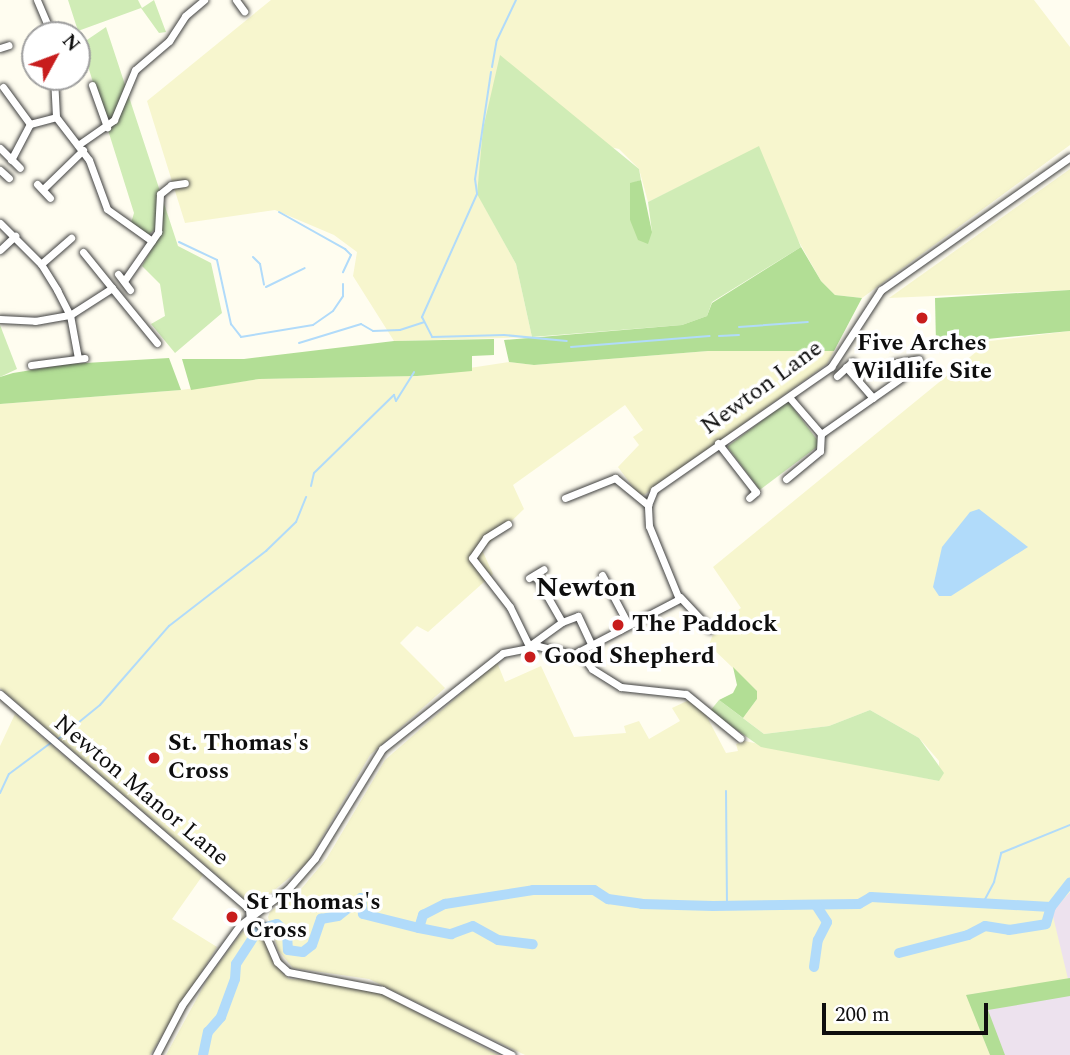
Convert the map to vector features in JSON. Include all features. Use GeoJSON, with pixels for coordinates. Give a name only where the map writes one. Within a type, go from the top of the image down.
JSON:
{"type":"FeatureCollection","features":[{"type":"Feature","properties":{"kind":"street"},"geometry":{"type":"LineString","coordinates":[[37,0],[46,21]]}},
{"type":"Feature","properties":{"kind":"street"},"geometry":{"type":"LineString","coordinates":[[50,198],[40,187],[107,127],[122,109],[135,70],[169,41],[185,16],[204,0]]}},
{"type":"Feature","properties":{"kind":"street"},"geometry":{"type":"LineString","coordinates":[[236,0],[244,11]]}},
{"type":"Feature","properties":{"kind":"street"},"geometry":{"type":"LineString","coordinates":[[0,52],[9,45]]}},
{"type":"Feature","properties":{"kind":"street"},"geometry":{"type":"LineString","coordinates":[[92,85],[107,127]]}},
{"type":"Feature","properties":{"kind":"street"},"geometry":{"type":"LineString","coordinates":[[5,86],[30,124]]}},
{"type":"Feature","properties":{"kind":"street"},"geometry":{"type":"LineString","coordinates":[[54,91],[55,117],[81,148],[110,214],[152,241]]}},
{"type":"Feature","properties":{"kind":"street"},"geometry":{"type":"LineString","coordinates":[[11,160],[30,124],[55,117]]}},
{"type":"Feature","properties":{"kind":"street"},"geometry":{"type":"LineString","coordinates":[[0,149],[20,168]]}},
{"type":"Feature","properties":{"kind":"street","name":"Newton Lane"},"geometry":{"type":"LineString","coordinates":[[648,505],[659,485],[831,367],[843,353],[871,302],[902,274],[1070,157]]}},
{"type":"Feature","properties":{"kind":"street"},"geometry":{"type":"LineString","coordinates":[[124,281],[158,232],[160,194],[171,185],[185,183]]}},
{"type":"Feature","properties":{"kind":"street"},"geometry":{"type":"LineString","coordinates":[[0,223],[41,264],[70,315],[78,358],[31,365]]}},
{"type":"Feature","properties":{"kind":"street"},"geometry":{"type":"LineString","coordinates":[[0,250],[15,236]]}},
{"type":"Feature","properties":{"kind":"street"},"geometry":{"type":"LineString","coordinates":[[41,264],[71,238]]}},
{"type":"Feature","properties":{"kind":"street"},"geometry":{"type":"LineString","coordinates":[[83,252],[157,343]]}},
{"type":"Feature","properties":{"kind":"street"},"geometry":{"type":"LineString","coordinates":[[118,274],[130,290]]}},
{"type":"Feature","properties":{"kind":"street"},"geometry":{"type":"LineString","coordinates":[[0,319],[35,321],[70,315],[112,288]]}},
{"type":"Feature","properties":{"kind":"street"},"geometry":{"type":"LineString","coordinates":[[895,363],[919,359]]}},
{"type":"Feature","properties":{"kind":"street"},"geometry":{"type":"LineString","coordinates":[[821,434],[901,378],[906,362]]}},
{"type":"Feature","properties":{"kind":"street"},"geometry":{"type":"LineString","coordinates":[[837,376],[849,364],[873,398]]}},
{"type":"Feature","properties":{"kind":"street"},"geometry":{"type":"LineString","coordinates":[[786,479],[820,452],[821,434],[789,397]]}},
{"type":"Feature","properties":{"kind":"street"},"geometry":{"type":"LineString","coordinates":[[718,443],[756,492],[750,498]]}},
{"type":"Feature","properties":{"kind":"street"},"geometry":{"type":"LineString","coordinates":[[565,498],[615,478],[648,505],[649,526],[679,598],[710,629]]}},
{"type":"Feature","properties":{"kind":"street"},"geometry":{"type":"LineString","coordinates":[[508,524],[486,538],[472,558],[510,607],[529,646]]}},
{"type":"Feature","properties":{"kind":"street"},"geometry":{"type":"LineString","coordinates":[[544,569],[532,576],[562,622]]}},
{"type":"Feature","properties":{"kind":"street"},"geometry":{"type":"LineString","coordinates":[[602,575],[628,624]]}},
{"type":"Feature","properties":{"kind":"street"},"geometry":{"type":"LineString","coordinates":[[529,646],[567,654],[579,651],[679,598]]}},
{"type":"Feature","properties":{"kind":"street"},"geometry":{"type":"LineString","coordinates":[[156,1055],[212,961],[240,925],[250,920],[309,866],[382,749],[484,664],[503,653],[529,646],[562,622],[578,616],[592,644]]}},
{"type":"Feature","properties":{"kind":"street"},"geometry":{"type":"LineString","coordinates":[[579,651],[592,669],[621,687],[645,693],[675,690],[686,694],[740,738]]}},
{"type":"Feature","properties":{"kind":"street","name":"Newton Manor Lane"},"geometry":{"type":"LineString","coordinates":[[0,694],[49,740],[249,909],[250,920],[261,925],[277,962],[288,972],[373,986],[512,1055]]}},
{"type":"Feature","properties":{"kind":"shaded area"},"geometry":{"type":"Polygon","coordinates":[[[1070,892],[1070,1055],[990,1055],[966,995],[1070,892]]]}},
{"type":"Feature","properties":{"kind":"green space"},"geometry":{"type":"Polygon","coordinates":[[[68,0],[138,0],[142,8],[154,0],[166,32],[159,33],[141,8],[91,26],[91,21],[75,21],[68,0]]]}},
{"type":"Feature","properties":{"kind":"green space"},"geometry":{"type":"Polygon","coordinates":[[[271,0],[1034,0],[1070,47],[1070,145],[862,298],[835,295],[821,281],[785,217],[759,147],[648,202],[639,169],[619,149],[486,120],[477,193],[516,264],[532,337],[394,341],[353,276],[357,252],[334,235],[275,210],[185,223],[147,101],[271,0]]]}},
{"type":"Feature","properties":{"kind":"green space"},"geometry":{"type":"Polygon","coordinates":[[[106,27],[178,246],[211,263],[222,313],[175,353],[151,324],[165,316],[160,284],[142,266],[161,232],[157,228],[148,235],[131,223],[134,213],[91,76],[91,37],[106,27]]]}},
{"type":"Feature","properties":{"kind":"green space"},"geometry":{"type":"Polygon","coordinates":[[[500,55],[639,169],[641,180],[630,184],[630,220],[652,232],[648,202],[759,146],[801,247],[712,302],[707,316],[682,325],[532,337],[516,264],[477,194],[483,129],[500,55]]]}},
{"type":"Feature","properties":{"kind":"green space"},"geometry":{"type":"Polygon","coordinates":[[[1070,169],[1070,290],[889,298],[1070,169]]]}},
{"type":"Feature","properties":{"kind":"green space"},"geometry":{"type":"Polygon","coordinates":[[[641,180],[652,232],[648,244],[638,240],[630,220],[630,183],[641,180]]]}},
{"type":"Feature","properties":{"kind":"green space"},"geometry":{"type":"Polygon","coordinates":[[[801,247],[821,281],[835,295],[862,298],[834,351],[708,351],[534,365],[509,362],[504,340],[682,325],[707,316],[712,303],[801,247]]]}},
{"type":"Feature","properties":{"kind":"green space"},"geometry":{"type":"Polygon","coordinates":[[[1070,290],[1070,331],[936,344],[935,298],[1070,290]]]}},
{"type":"Feature","properties":{"kind":"green space"},"geometry":{"type":"Polygon","coordinates":[[[0,325],[17,369],[0,377],[0,325]]]}},
{"type":"Feature","properties":{"kind":"green space"},"geometry":{"type":"Polygon","coordinates":[[[1070,331],[1070,892],[1052,912],[1068,979],[967,995],[990,1055],[525,1055],[369,979],[293,968],[278,950],[268,917],[270,912],[302,888],[327,858],[385,760],[497,662],[505,682],[541,666],[574,737],[626,733],[624,726],[639,721],[649,739],[680,721],[672,708],[689,700],[706,715],[726,753],[738,751],[736,744],[745,741],[939,781],[939,761],[919,738],[870,710],[829,726],[764,734],[743,718],[757,699],[757,691],[709,645],[716,626],[741,608],[713,567],[976,352],[974,343],[1070,331]]]}},
{"type":"Feature","properties":{"kind":"green space"},"geometry":{"type":"Polygon","coordinates":[[[494,339],[494,355],[472,356],[472,371],[417,376],[259,379],[191,390],[182,359],[244,359],[394,341],[494,339]]]}},
{"type":"Feature","properties":{"kind":"green space"},"geometry":{"type":"Polygon","coordinates":[[[708,351],[834,351],[827,364],[644,495],[639,495],[618,467],[639,445],[633,437],[643,430],[625,405],[513,485],[524,509],[482,550],[493,574],[428,632],[417,626],[400,643],[445,688],[370,755],[307,863],[254,907],[0,688],[0,404],[181,390],[259,379],[417,376],[509,362],[534,365],[708,351]]]}},
{"type":"Feature","properties":{"kind":"green space"},"geometry":{"type":"Polygon","coordinates":[[[169,358],[181,390],[0,404],[0,377],[13,373],[69,364],[169,358]]]}},
{"type":"Feature","properties":{"kind":"green space"},"geometry":{"type":"Polygon","coordinates":[[[788,401],[820,444],[760,490],[727,447],[788,401]]]}},
{"type":"Feature","properties":{"kind":"green space"},"geometry":{"type":"Polygon","coordinates":[[[733,667],[757,691],[757,699],[743,718],[719,700],[733,693],[737,685],[733,667]]]}},
{"type":"Feature","properties":{"kind":"green space"},"geometry":{"type":"Polygon","coordinates":[[[719,700],[764,734],[829,726],[870,710],[919,738],[944,773],[939,781],[761,747],[710,711],[719,700]]]}},
{"type":"Feature","properties":{"kind":"green space"},"geometry":{"type":"Polygon","coordinates":[[[15,714],[203,875],[172,919],[217,947],[150,1055],[0,1055],[0,746],[15,714]]]}},
{"type":"Feature","properties":{"kind":"green space"},"geometry":{"type":"Polygon","coordinates":[[[252,926],[261,933],[274,964],[289,979],[326,980],[384,995],[498,1055],[166,1055],[208,978],[242,932],[252,926]]]}},
{"type":"Feature","properties":{"kind":"green space"},"geometry":{"type":"Polygon","coordinates":[[[1070,978],[1070,996],[988,1010],[1005,1055],[990,1055],[966,995],[1070,978]]]}},
{"type":"Feature","properties":{"kind":"water"},"geometry":{"type":"Polygon","coordinates":[[[979,509],[1028,547],[951,596],[939,596],[933,587],[942,547],[970,512],[979,509]]]}},
{"type":"Feature","properties":{"kind":"waterway"},"geometry":{"type":"LineString","coordinates":[[492,67],[497,40],[516,0]]}},
{"type":"Feature","properties":{"kind":"waterway"},"geometry":{"type":"LineString","coordinates":[[491,72],[475,179],[477,194],[422,317],[432,337],[504,335],[567,341]]}},
{"type":"Feature","properties":{"kind":"waterway"},"geometry":{"type":"LineString","coordinates":[[279,212],[345,249],[351,255],[343,272]]}},
{"type":"Feature","properties":{"kind":"waterway"},"geometry":{"type":"LineString","coordinates":[[179,242],[217,260],[231,324],[241,337],[313,325],[333,311],[343,296],[343,284]]}},
{"type":"Feature","properties":{"kind":"waterway"},"geometry":{"type":"LineString","coordinates":[[253,257],[260,264],[264,285]]}},
{"type":"Feature","properties":{"kind":"waterway"},"geometry":{"type":"LineString","coordinates":[[266,287],[305,268]]}},
{"type":"Feature","properties":{"kind":"waterway"},"geometry":{"type":"LineString","coordinates":[[299,343],[361,324],[373,331],[400,330],[424,322]]}},
{"type":"Feature","properties":{"kind":"waterway"},"geometry":{"type":"LineString","coordinates":[[739,327],[808,322]]}},
{"type":"Feature","properties":{"kind":"waterway"},"geometry":{"type":"LineString","coordinates":[[719,336],[739,335]]}},
{"type":"Feature","properties":{"kind":"waterway"},"geometry":{"type":"LineString","coordinates":[[571,347],[710,336]]}},
{"type":"Feature","properties":{"kind":"waterway"},"geometry":{"type":"LineString","coordinates":[[311,486],[314,473],[394,395],[396,401],[414,372]]}},
{"type":"Feature","properties":{"kind":"waterway"},"geometry":{"type":"LineString","coordinates":[[57,740],[100,705],[169,626],[266,551],[296,522],[306,497]]}},
{"type":"Feature","properties":{"kind":"waterway"},"geometry":{"type":"LineString","coordinates":[[0,793],[9,774],[52,742]]}},
{"type":"Feature","properties":{"kind":"waterway"},"geometry":{"type":"LineString","coordinates":[[726,791],[727,906]]}},
{"type":"Feature","properties":{"kind":"waterway"},"geometry":{"type":"LineString","coordinates":[[983,903],[994,882],[1001,853],[1070,825]]}},
{"type":"Feature","properties":{"kind":"waterway"},"geometry":{"type":"LineString","coordinates":[[266,927],[277,924],[287,933],[288,950],[303,952],[312,945],[321,919],[338,916],[361,898],[363,914],[419,928],[423,915],[445,904],[533,890],[594,890],[608,899],[642,904],[859,904],[871,897],[1051,907],[1070,883]]}},
{"type":"Feature","properties":{"kind":"waterway"},"geometry":{"type":"LineString","coordinates":[[814,967],[818,940],[827,922],[816,905]]}},
{"type":"Feature","properties":{"kind":"waterway"},"geometry":{"type":"LineString","coordinates":[[899,953],[968,935],[985,926],[1009,930],[1046,924],[1051,907]]}},
{"type":"Feature","properties":{"kind":"waterway"},"geometry":{"type":"LineString","coordinates":[[419,928],[451,934],[473,926],[498,940],[533,944]]}},
{"type":"Feature","properties":{"kind":"waterway"},"geometry":{"type":"LineString","coordinates":[[203,1055],[208,1032],[221,1017],[235,979],[236,964],[257,932]]}},
{"type":"Feature","properties":{"kind":"place","name":"Five Arches Wildlife Site"},"geometry":{"type":"Point","coordinates":[922,318]}},
{"type":"Feature","properties":{"kind":"place","name":"The Paddock"},"geometry":{"type":"Point","coordinates":[618,625]}},
{"type":"Feature","properties":{"kind":"place","name":"Good Shepherd"},"geometry":{"type":"Point","coordinates":[530,657]}},
{"type":"Feature","properties":{"kind":"place","name":"St. Thomas's Cross"},"geometry":{"type":"Point","coordinates":[154,758]}},
{"type":"Feature","properties":{"kind":"place","name":"St Thomas's Cross"},"geometry":{"type":"Point","coordinates":[232,917]}},
{"type":"Feature","properties":{"kind":"district","name":"Newton"},"geometry":{"type":"Point","coordinates":[586,588]}}]}
